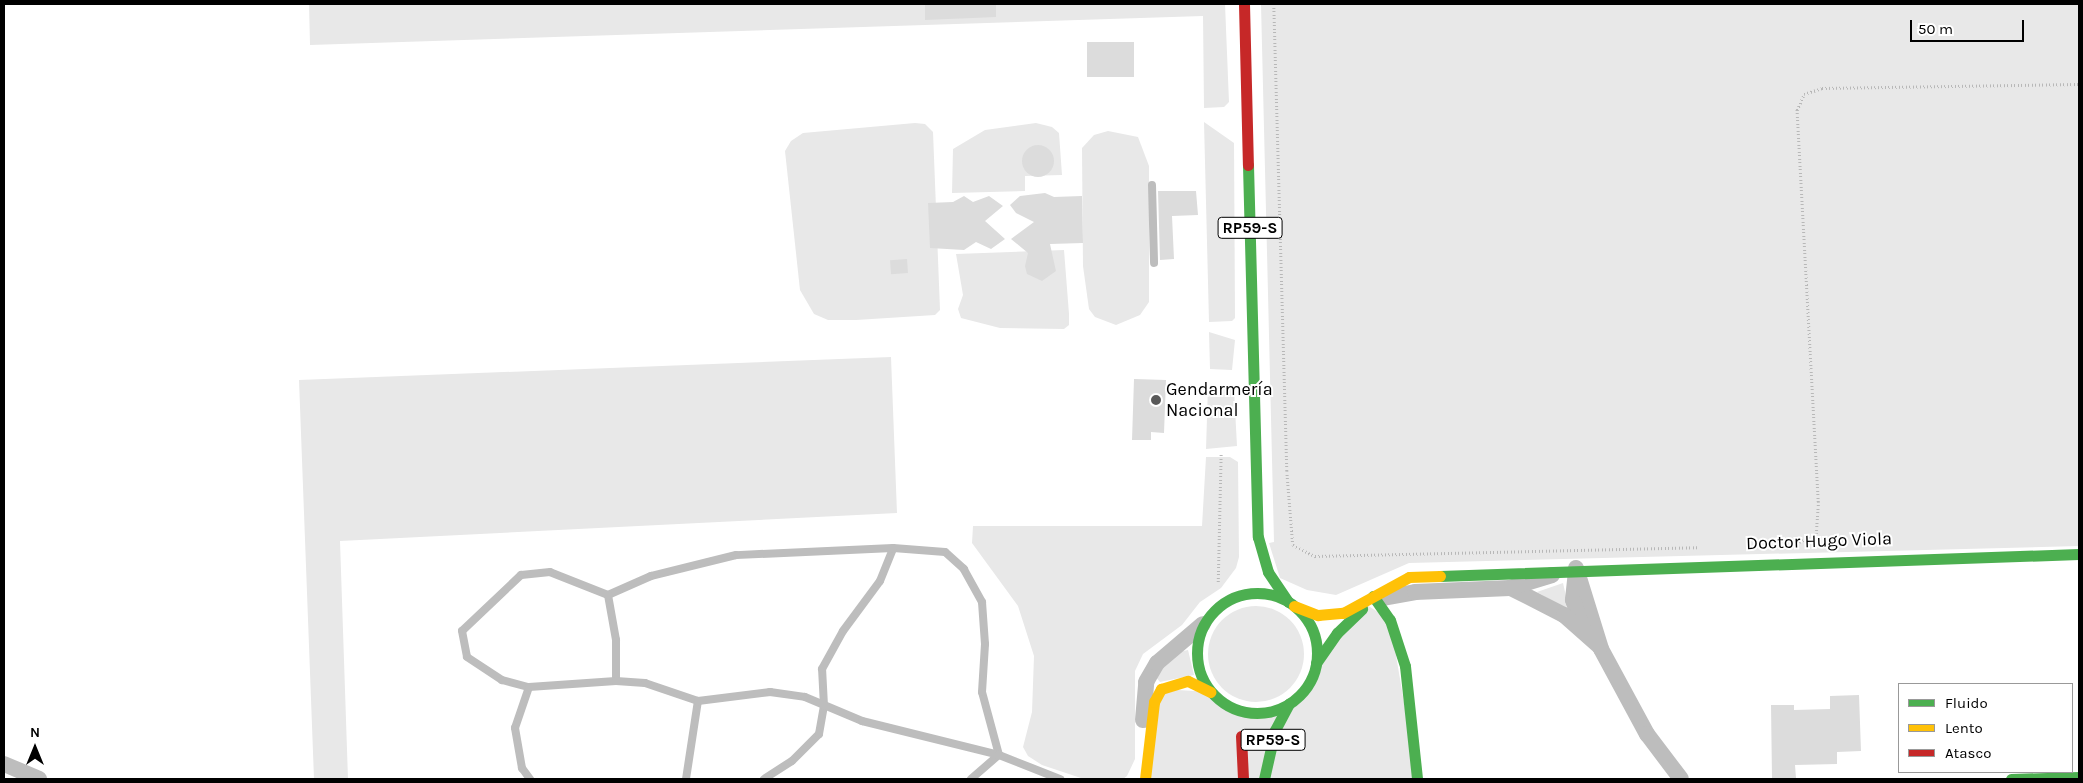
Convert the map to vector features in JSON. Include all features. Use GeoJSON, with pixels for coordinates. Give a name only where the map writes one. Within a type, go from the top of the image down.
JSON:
{"type":"FeatureCollection","features":[{"type":"Feature","properties":{"kind":"main road","name":"RP59-S"},"geometry":{"type":"LineString","coordinates":[[1244,4],[1258,537],[1251,568]]}},
{"type":"Feature","properties":{"kind":"main road","name":"RP59-S"},"geometry":{"type":"LineString","coordinates":[[1258,537],[1268,572],[1291,604]]}},
{"type":"Feature","properties":{"kind":"main road","name":"Doctor Hugo Viola"},"geometry":{"type":"LineString","coordinates":[[1316,663],[1347,622],[1375,598],[1409,576],[1576,568],[2079,554]]}},
{"type":"Feature","properties":{"kind":"main road"},"geometry":{"type":"LineString","coordinates":[[1240,595],[1247,580]]}},
{"type":"Feature","properties":{"kind":"main road"},"geometry":{"type":"LineString","coordinates":[[1265,594],[1291,604],[1313,632],[1316,663],[1306,686],[1289,704],[1256,714],[1223,704],[1211,692],[1198,667],[1198,638],[1204,624],[1219,606],[1240,595],[1265,594]]}},
{"type":"Feature","properties":{"kind":"main road"},"geometry":{"type":"LineString","coordinates":[[1375,598],[1390,620],[1405,666],[1417,779]]}},
{"type":"Feature","properties":{"kind":"main road","name":"Doctor Hugo Viola"},"geometry":{"type":"LineString","coordinates":[[1291,604],[1318,615],[1331,615],[1375,598]]}},
{"type":"Feature","properties":{"kind":"main road"},"geometry":{"type":"LineString","coordinates":[[1145,779],[1147,743],[1154,702],[1161,689],[1188,681],[1211,692]]}},
{"type":"Feature","properties":{"kind":"main road","name":"RP59-S"},"geometry":{"type":"LineString","coordinates":[[1223,704],[1237,727],[1257,779]]}},
{"type":"Feature","properties":{"kind":"main road","name":"RP59-S"},"geometry":{"type":"LineString","coordinates":[[1264,779],[1275,730],[1289,704]]}},
{"type":"Feature","properties":{"kind":"main road"},"geometry":{"type":"LineString","coordinates":[[1237,727],[1243,779]]}},
{"type":"Feature","properties":{"kind":"main road"},"geometry":{"type":"LineString","coordinates":[[2012,779],[2079,777]]}},
{"type":"Feature","properties":{"kind":"street"},"geometry":{"type":"LineString","coordinates":[[1576,568],[1573,600],[1583,629]]}},
{"type":"Feature","properties":{"kind":"street"},"geometry":{"type":"LineString","coordinates":[[1576,568],[1601,648],[1648,734],[1681,779]]}},
{"type":"Feature","properties":{"kind":"street","name":"Doctor Hugo Viola"},"geometry":{"type":"LineString","coordinates":[[1375,598],[1415,592],[1510,588],[1540,582],[1559,569]]}},
{"type":"Feature","properties":{"kind":"street"},"geometry":{"type":"LineString","coordinates":[[1510,588],[1548,604],[1583,629],[1601,648]]}},
{"type":"Feature","properties":{"kind":"street"},"geometry":{"type":"LineString","coordinates":[[1147,743],[1143,719],[1146,682],[1157,663],[1204,624]]}},
{"type":"Feature","properties":{"kind":"street"},"geometry":{"type":"LineString","coordinates":[[4,764],[39,779]]}},
{"type":"Feature","properties":{"kind":"lane"},"geometry":{"type":"LineString","coordinates":[[1152,185],[1154,263]]}},
{"type":"Feature","properties":{"kind":"lane"},"geometry":{"type":"LineString","coordinates":[[764,779],[792,761],[819,734],[824,706],[822,669],[843,631],[880,581],[893,548]]}},
{"type":"Feature","properties":{"kind":"lane"},"geometry":{"type":"LineString","coordinates":[[999,755],[982,692],[985,644],[982,602],[964,570],[945,552],[893,548],[736,555],[651,576],[608,595],[580,587],[550,572],[521,575],[462,631],[467,657],[502,680],[529,687],[616,680],[644,683],[698,701],[770,692],[805,697],[862,721],[999,755],[1060,779]]}},
{"type":"Feature","properties":{"kind":"lane"},"geometry":{"type":"LineString","coordinates":[[608,595],[616,640],[616,680]]}},
{"type":"Feature","properties":{"kind":"lane"},"geometry":{"type":"LineString","coordinates":[[529,687],[515,728],[522,768],[530,779]]}},
{"type":"Feature","properties":{"kind":"lane"},"geometry":{"type":"LineString","coordinates":[[686,779],[698,701]]}},
{"type":"Feature","properties":{"kind":"lane"},"geometry":{"type":"LineString","coordinates":[[971,779],[999,755]]}},
{"type":"Feature","properties":{"kind":"path"},"geometry":{"type":"LineString","coordinates":[[1274,4],[1287,471],[1293,544],[1314,556],[1709,547]]}},
{"type":"Feature","properties":{"kind":"path"},"geometry":{"type":"LineString","coordinates":[[1788,547],[1816,534],[1818,502],[1797,110],[1804,94],[1822,88],[2079,84]]}},
{"type":"Feature","properties":{"kind":"path"},"geometry":{"type":"LineString","coordinates":[[1218,582],[1221,453]]}},
{"type":"Feature","properties":{"kind":"shaded area"},"geometry":{"type":"Polygon","coordinates":[[[309,4],[1225,4],[1229,102],[1224,107],[1204,108],[1203,16],[310,45],[309,4]]]}},
{"type":"Feature","properties":{"kind":"shaded area"},"geometry":{"type":"Polygon","coordinates":[[[1261,4],[2079,4],[2079,546],[1409,563],[1336,595],[1307,590],[1280,578],[1269,543],[1274,542],[1261,4]]]}},
{"type":"Feature","properties":{"kind":"shaded area"},"geometry":{"type":"Polygon","coordinates":[[[1204,122],[1234,143],[1235,318],[1232,321],[1209,322],[1204,122]]]}},
{"type":"Feature","properties":{"kind":"shaded area"},"geometry":{"type":"Polygon","coordinates":[[[915,123],[925,124],[933,132],[940,310],[935,315],[856,320],[828,320],[814,314],[800,290],[785,151],[791,141],[803,133],[915,123]]]}},
{"type":"Feature","properties":{"kind":"shaded area"},"geometry":{"type":"Polygon","coordinates":[[[1036,123],[1052,127],[1059,133],[1062,175],[1025,176],[1025,191],[952,193],[953,149],[985,130],[1036,123]]]}},
{"type":"Feature","properties":{"kind":"shaded area"},"geometry":{"type":"Polygon","coordinates":[[[1108,131],[1138,137],[1149,166],[1149,302],[1140,315],[1116,325],[1095,317],[1089,309],[1083,266],[1082,148],[1094,135],[1108,131]]]}},
{"type":"Feature","properties":{"kind":"shaded area"},"geometry":{"type":"Polygon","coordinates":[[[1064,250],[1069,325],[1064,329],[1000,328],[961,318],[958,309],[963,295],[956,254],[1064,250]]]}},
{"type":"Feature","properties":{"kind":"shaded area"},"geometry":{"type":"Polygon","coordinates":[[[1209,332],[1235,340],[1232,370],[1210,369],[1209,332]]]}},
{"type":"Feature","properties":{"kind":"shaded area"},"geometry":{"type":"Polygon","coordinates":[[[891,357],[897,513],[340,541],[348,779],[314,779],[299,380],[891,357]]]}},
{"type":"Feature","properties":{"kind":"shaded area"},"geometry":{"type":"Polygon","coordinates":[[[1229,386],[1234,390],[1237,446],[1206,449],[1208,387],[1229,386]]]}},
{"type":"Feature","properties":{"kind":"shaded area"},"geometry":{"type":"Polygon","coordinates":[[[1206,457],[1230,457],[1238,462],[1239,557],[1236,568],[1221,588],[1200,602],[1182,625],[1143,654],[1135,671],[1135,759],[1127,776],[1123,779],[1084,779],[1042,765],[1028,756],[1023,747],[1032,712],[1034,656],[1018,606],[972,543],[973,526],[1202,526],[1206,457]]]}},
{"type":"Feature","properties":{"kind":"shaded area"},"geometry":{"type":"Polygon","coordinates":[[[1563,583],[1568,605],[1565,608],[1537,592],[1563,583]]]}},
{"type":"Feature","properties":{"kind":"shaded area"},"geometry":{"type":"Polygon","coordinates":[[[1367,605],[1390,620],[1417,779],[1145,779],[1161,689],[1211,692],[1239,711],[1273,711],[1302,693],[1316,663],[1367,605]]]}},
{"type":"Feature","properties":{"kind":"shaded area"},"geometry":{"type":"Polygon","coordinates":[[[1256,606],[1275,609],[1290,620],[1301,635],[1304,654],[1301,673],[1290,688],[1275,699],[1256,702],[1237,699],[1222,688],[1211,673],[1208,654],[1211,635],[1222,620],[1237,609],[1256,606]]]}},
{"type":"Feature","properties":{"kind":"shaded area"},"geometry":{"type":"Polygon","coordinates":[[[1188,650],[1194,675],[1160,682],[1155,676],[1179,652],[1188,650]]]}},
{"type":"Feature","properties":{"kind":"building"},"geometry":{"type":"Polygon","coordinates":[[[925,4],[996,4],[996,17],[925,20],[925,4]]]}},
{"type":"Feature","properties":{"kind":"building"},"geometry":{"type":"Polygon","coordinates":[[[1087,42],[1134,42],[1134,77],[1087,77],[1087,42]]]}},
{"type":"Feature","properties":{"kind":"building"},"geometry":{"type":"Polygon","coordinates":[[[1038,145],[1044,146],[1049,150],[1053,155],[1053,167],[1049,172],[1044,176],[1038,177],[1032,176],[1027,172],[1023,167],[1022,161],[1023,155],[1027,150],[1032,146],[1038,145]]]}},
{"type":"Feature","properties":{"kind":"building"},"geometry":{"type":"Polygon","coordinates":[[[1158,191],[1196,191],[1198,215],[1172,216],[1174,259],[1160,260],[1158,191]]]}},
{"type":"Feature","properties":{"kind":"building"},"geometry":{"type":"Polygon","coordinates":[[[1045,193],[1054,197],[1082,196],[1083,243],[1050,244],[1056,271],[1042,281],[1027,274],[1025,266],[1028,253],[1011,239],[1034,222],[1016,213],[1010,205],[1020,196],[1045,193]]]}},
{"type":"Feature","properties":{"kind":"building"},"geometry":{"type":"Polygon","coordinates":[[[964,196],[973,202],[989,196],[1003,206],[985,221],[1005,239],[991,249],[976,242],[964,250],[930,248],[928,203],[953,202],[964,196]]]}},
{"type":"Feature","properties":{"kind":"building"},"geometry":{"type":"Polygon","coordinates":[[[907,259],[908,273],[891,274],[890,260],[907,259]]]}},
{"type":"Feature","properties":{"kind":"building"},"geometry":{"type":"Polygon","coordinates":[[[1134,379],[1166,380],[1164,433],[1151,432],[1151,440],[1132,440],[1134,379]]]}},
{"type":"Feature","properties":{"kind":"building"},"geometry":{"type":"Polygon","coordinates":[[[1859,695],[1861,751],[1837,752],[1837,764],[1795,765],[1796,778],[1772,778],[1771,705],[1794,705],[1794,710],[1830,709],[1830,696],[1859,695]]]}},
{"type":"Feature","properties":{"kind":"traffic: fast"},"geometry":{"type":"LineString","coordinates":[[1248,165],[1258,537],[1268,572],[1288,602]]}},
{"type":"Feature","properties":{"kind":"traffic: fast"},"geometry":{"type":"LineString","coordinates":[[1440,576],[2079,554]]}},
{"type":"Feature","properties":{"kind":"traffic: fast"},"geometry":{"type":"LineString","coordinates":[[1257,593],[1269,594],[1280,598],[1290,603],[1299,611],[1307,620],[1312,630],[1316,641],[1317,653],[1316,665],[1312,676],[1307,686],[1299,695],[1290,703],[1280,708],[1269,712],[1257,713],[1245,712],[1234,708],[1224,703],[1215,695],[1207,686],[1202,676],[1198,665],[1197,653],[1198,641],[1202,630],[1207,620],[1215,611],[1224,603],[1234,598],[1245,594],[1257,593]]}},
{"type":"Feature","properties":{"kind":"traffic: fast"},"geometry":{"type":"LineString","coordinates":[[1373,596],[1390,620],[1405,666],[1417,779]]}},
{"type":"Feature","properties":{"kind":"traffic: fast"},"geometry":{"type":"LineString","coordinates":[[1316,663],[1337,633],[1362,609]]}},
{"type":"Feature","properties":{"kind":"traffic: fast"},"geometry":{"type":"LineString","coordinates":[[1264,779],[1275,730],[1289,704]]}},
{"type":"Feature","properties":{"kind":"traffic: fast"},"geometry":{"type":"LineString","coordinates":[[2011,779],[2079,777]]}},
{"type":"Feature","properties":{"kind":"traffic: slow"},"geometry":{"type":"LineString","coordinates":[[1294,606],[1318,615],[1343,613],[1409,577],[1440,576]]}},
{"type":"Feature","properties":{"kind":"traffic: slow"},"geometry":{"type":"LineString","coordinates":[[1145,779],[1154,702],[1161,689],[1188,681],[1211,692]]}},
{"type":"Feature","properties":{"kind":"traffic: jam"},"geometry":{"type":"LineString","coordinates":[[1244,4],[1248,165]]}},
{"type":"Feature","properties":{"kind":"traffic: jam"},"geometry":{"type":"LineString","coordinates":[[1241,736],[1243,779]]}},
{"type":"Feature","properties":{"kind":"place","name":"Gendarmería Nacional"},"geometry":{"type":"Point","coordinates":[1156,400]}}]}
